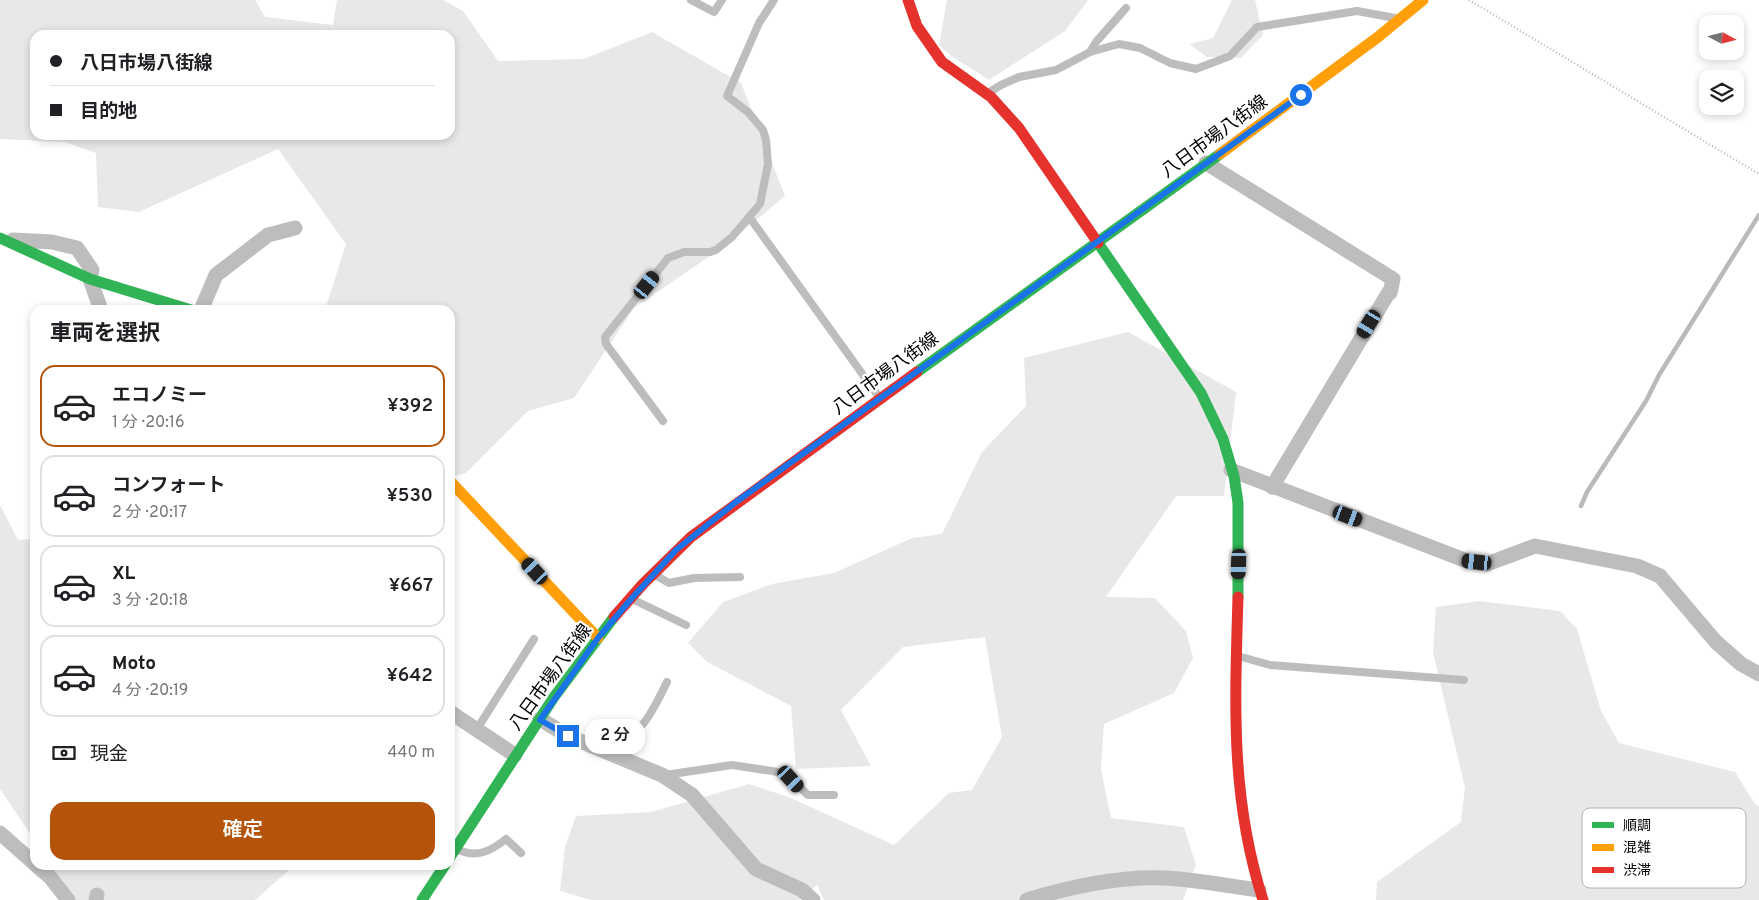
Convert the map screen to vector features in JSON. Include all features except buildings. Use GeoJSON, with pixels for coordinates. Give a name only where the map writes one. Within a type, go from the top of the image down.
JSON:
{"type":"FeatureCollection","features":[{"type":"Feature","properties":{"kind":"street"},"geometry":{"type":"LineString","coordinates":[[908,0],[917,26],[942,62],[987,94],[1019,128],[1201,393],[1222,436],[1236,487],[1240,528],[1236,656],[1237,764],[1243,821],[1261,895],[1162,878],[1099,883],[1067,888],[1027,900]]}},
{"type":"Feature","properties":{"kind":"street","name":"八日市場八街線"},"geometry":{"type":"LineString","coordinates":[[455,849],[515,755],[598,638],[676,550],[702,528],[1286,106],[1423,0]]}},
{"type":"Feature","properties":{"kind":"street"},"geometry":{"type":"LineString","coordinates":[[1206,163],[1393,279],[1390,294],[1389,292],[1272,487]]}},
{"type":"Feature","properties":{"kind":"street"},"geometry":{"type":"LineString","coordinates":[[203,305],[216,275],[268,234],[295,228]]}},
{"type":"Feature","properties":{"kind":"street"},"geometry":{"type":"LineString","coordinates":[[2,238],[52,242],[77,248],[92,270],[90,279],[99,305]]}},
{"type":"Feature","properties":{"kind":"street"},"geometry":{"type":"LineString","coordinates":[[2,238],[90,279],[175,305]]}},
{"type":"Feature","properties":{"kind":"street"},"geometry":{"type":"LineString","coordinates":[[1231,470],[1467,561],[1487,564],[1535,546],[1637,566],[1660,576],[1716,642],[1741,664],[1759,674]]}},
{"type":"Feature","properties":{"kind":"street"},"geometry":{"type":"LineString","coordinates":[[455,486],[598,638]]}},
{"type":"Feature","properties":{"kind":"street"},"geometry":{"type":"LineString","coordinates":[[455,715],[515,755]]}},
{"type":"Feature","properties":{"kind":"street"},"geometry":{"type":"LineString","coordinates":[[540,720],[568,736],[662,775],[692,795],[756,869],[802,890],[813,900]]}},
{"type":"Feature","properties":{"kind":"street"},"geometry":{"type":"LineString","coordinates":[[0,833],[30,860]]}},
{"type":"Feature","properties":{"kind":"street"},"geometry":{"type":"LineString","coordinates":[[41,870],[50,877],[68,900]]}},
{"type":"Feature","properties":{"kind":"street"},"geometry":{"type":"LineString","coordinates":[[422,900],[441,870]]}},
{"type":"Feature","properties":{"kind":"lane"},"geometry":{"type":"LineString","coordinates":[[691,0],[714,12],[722,0]]}},
{"type":"Feature","properties":{"kind":"lane"},"geometry":{"type":"LineString","coordinates":[[663,421],[606,344],[606,338],[668,258],[684,252],[710,252],[716,250],[750,218],[762,198],[768,164],[766,140],[762,130],[748,112],[728,96],[759,23],[774,0]]}},
{"type":"Feature","properties":{"kind":"lane"},"geometry":{"type":"LineString","coordinates":[[1090,52],[1096,42],[1126,8]]}},
{"type":"Feature","properties":{"kind":"lane"},"geometry":{"type":"LineString","coordinates":[[987,94],[1001,84],[1019,77],[1056,70],[1090,52],[1119,44],[1140,48],[1170,63],[1196,69],[1230,56],[1257,27],[1356,11],[1400,19]]}},
{"type":"Feature","properties":{"kind":"lane"},"geometry":{"type":"LineString","coordinates":[[750,218],[880,399]]}},
{"type":"Feature","properties":{"kind":"lane"},"geometry":{"type":"LineString","coordinates":[[654,574],[669,583],[694,578],[740,577]]}},
{"type":"Feature","properties":{"kind":"lane"},"geometry":{"type":"LineString","coordinates":[[632,598],[686,625]]}},
{"type":"Feature","properties":{"kind":"lane"},"geometry":{"type":"LineString","coordinates":[[477,729],[534,639]]}},
{"type":"Feature","properties":{"kind":"lane"},"geometry":{"type":"LineString","coordinates":[[1236,656],[1270,665],[1464,680]]}},
{"type":"Feature","properties":{"kind":"lane"},"geometry":{"type":"LineString","coordinates":[[604,750],[622,743],[637,732],[651,715],[667,682]]}},
{"type":"Feature","properties":{"kind":"lane"},"geometry":{"type":"LineString","coordinates":[[662,775],[732,765],[778,772],[791,779],[808,795],[834,795]]}},
{"type":"Feature","properties":{"kind":"lane"},"geometry":{"type":"LineString","coordinates":[[455,852],[476,854],[491,851],[506,839],[521,853]]}},
{"type":"Feature","properties":{"kind":"path"},"geometry":{"type":"LineString","coordinates":[[1469,0],[1759,174]]}},
{"type":"Feature","properties":{"kind":"shaded area"},"geometry":{"type":"Polygon","coordinates":[[[0,0],[255,0],[265,17],[333,25],[337,0],[443,0],[463,11],[498,61],[584,59],[652,32],[741,83],[785,196],[726,245],[634,308],[574,398],[528,411],[466,473],[455,476],[455,305],[327,305],[346,244],[278,149],[139,212],[98,207],[96,153],[65,142],[0,139],[0,0]]]}},
{"type":"Feature","properties":{"kind":"shaded area"},"geometry":{"type":"Polygon","coordinates":[[[947,0],[1088,0],[1065,31],[989,80],[957,60],[939,45],[947,0]]]}},
{"type":"Feature","properties":{"kind":"shaded area"},"geometry":{"type":"Polygon","coordinates":[[[1232,0],[1255,0],[1263,35],[1241,58],[1207,57],[1189,44],[1213,38],[1232,0]]]}},
{"type":"Feature","properties":{"kind":"shaded area"},"geometry":{"type":"Polygon","coordinates":[[[1128,332],[1236,392],[1224,496],[1176,496],[1106,597],[1155,598],[1186,631],[1193,658],[1174,693],[1104,724],[1101,769],[1111,818],[1184,827],[1196,865],[1183,900],[824,900],[817,885],[799,900],[591,900],[560,891],[565,847],[576,816],[651,812],[749,784],[791,798],[894,845],[949,793],[972,790],[1002,737],[985,637],[903,647],[841,710],[871,766],[796,769],[791,706],[707,662],[688,643],[723,602],[772,584],[834,573],[912,538],[942,534],[982,452],[1026,406],[1024,358],[1128,332]]]}},
{"type":"Feature","properties":{"kind":"shaded area"},"geometry":{"type":"Polygon","coordinates":[[[0,505],[18,540],[30,539],[30,834],[0,789],[0,505]]]}},
{"type":"Feature","properties":{"kind":"shaded area"},"geometry":{"type":"Polygon","coordinates":[[[1479,601],[1560,611],[1577,629],[1601,711],[1619,743],[1735,772],[1755,804],[1759,806],[1759,900],[1376,900],[1377,882],[1461,822],[1465,788],[1433,652],[1436,607],[1479,601]]]}},
{"type":"Feature","properties":{"kind":"shaded area"},"geometry":{"type":"Polygon","coordinates":[[[54,870],[289,870],[255,900],[75,900],[54,870]]]}},
{"type":"Feature","properties":{"kind":"waterway"},"geometry":{"type":"LineString","coordinates":[[1581,506],[1587,492],[1646,401],[1659,375],[1759,215]]}},
{"type":"Feature","properties":{"kind":"traffic: fast"},"geometry":{"type":"LineString","coordinates":[[917,372],[1220,154]]}},
{"type":"Feature","properties":{"kind":"traffic: fast"},"geometry":{"type":"LineString","coordinates":[[0,238],[90,279],[175,305]]}},
{"type":"Feature","properties":{"kind":"traffic: fast"},"geometry":{"type":"LineString","coordinates":[[1098,243],[1201,393],[1223,439],[1234,476],[1238,503],[1238,597]]}},
{"type":"Feature","properties":{"kind":"traffic: fast"},"geometry":{"type":"LineString","coordinates":[[455,849],[554,697],[614,617]]}},
{"type":"Feature","properties":{"kind":"traffic: fast"},"geometry":{"type":"LineString","coordinates":[[422,900],[442,870]]}},
{"type":"Feature","properties":{"kind":"traffic: slow"},"geometry":{"type":"LineString","coordinates":[[1220,154],[1378,37],[1423,0]]}},
{"type":"Feature","properties":{"kind":"traffic: slow"},"geometry":{"type":"LineString","coordinates":[[455,486],[598,638]]}},
{"type":"Feature","properties":{"kind":"traffic: jam"},"geometry":{"type":"LineString","coordinates":[[908,0],[917,26],[942,62],[991,97],[1019,128],[1098,243]]}},
{"type":"Feature","properties":{"kind":"traffic: jam"},"geometry":{"type":"LineString","coordinates":[[614,617],[643,584],[691,537],[917,372]]}},
{"type":"Feature","properties":{"kind":"traffic: jam"},"geometry":{"type":"LineString","coordinates":[[1238,597],[1236,712],[1240,787],[1252,862],[1263,900]]}},
{"type":"Feature","properties":{"kind":"route"},"geometry":{"type":"LineString","coordinates":[[568,736],[540,720],[598,638],[676,550],[736,502],[1301,95]]}}]}
